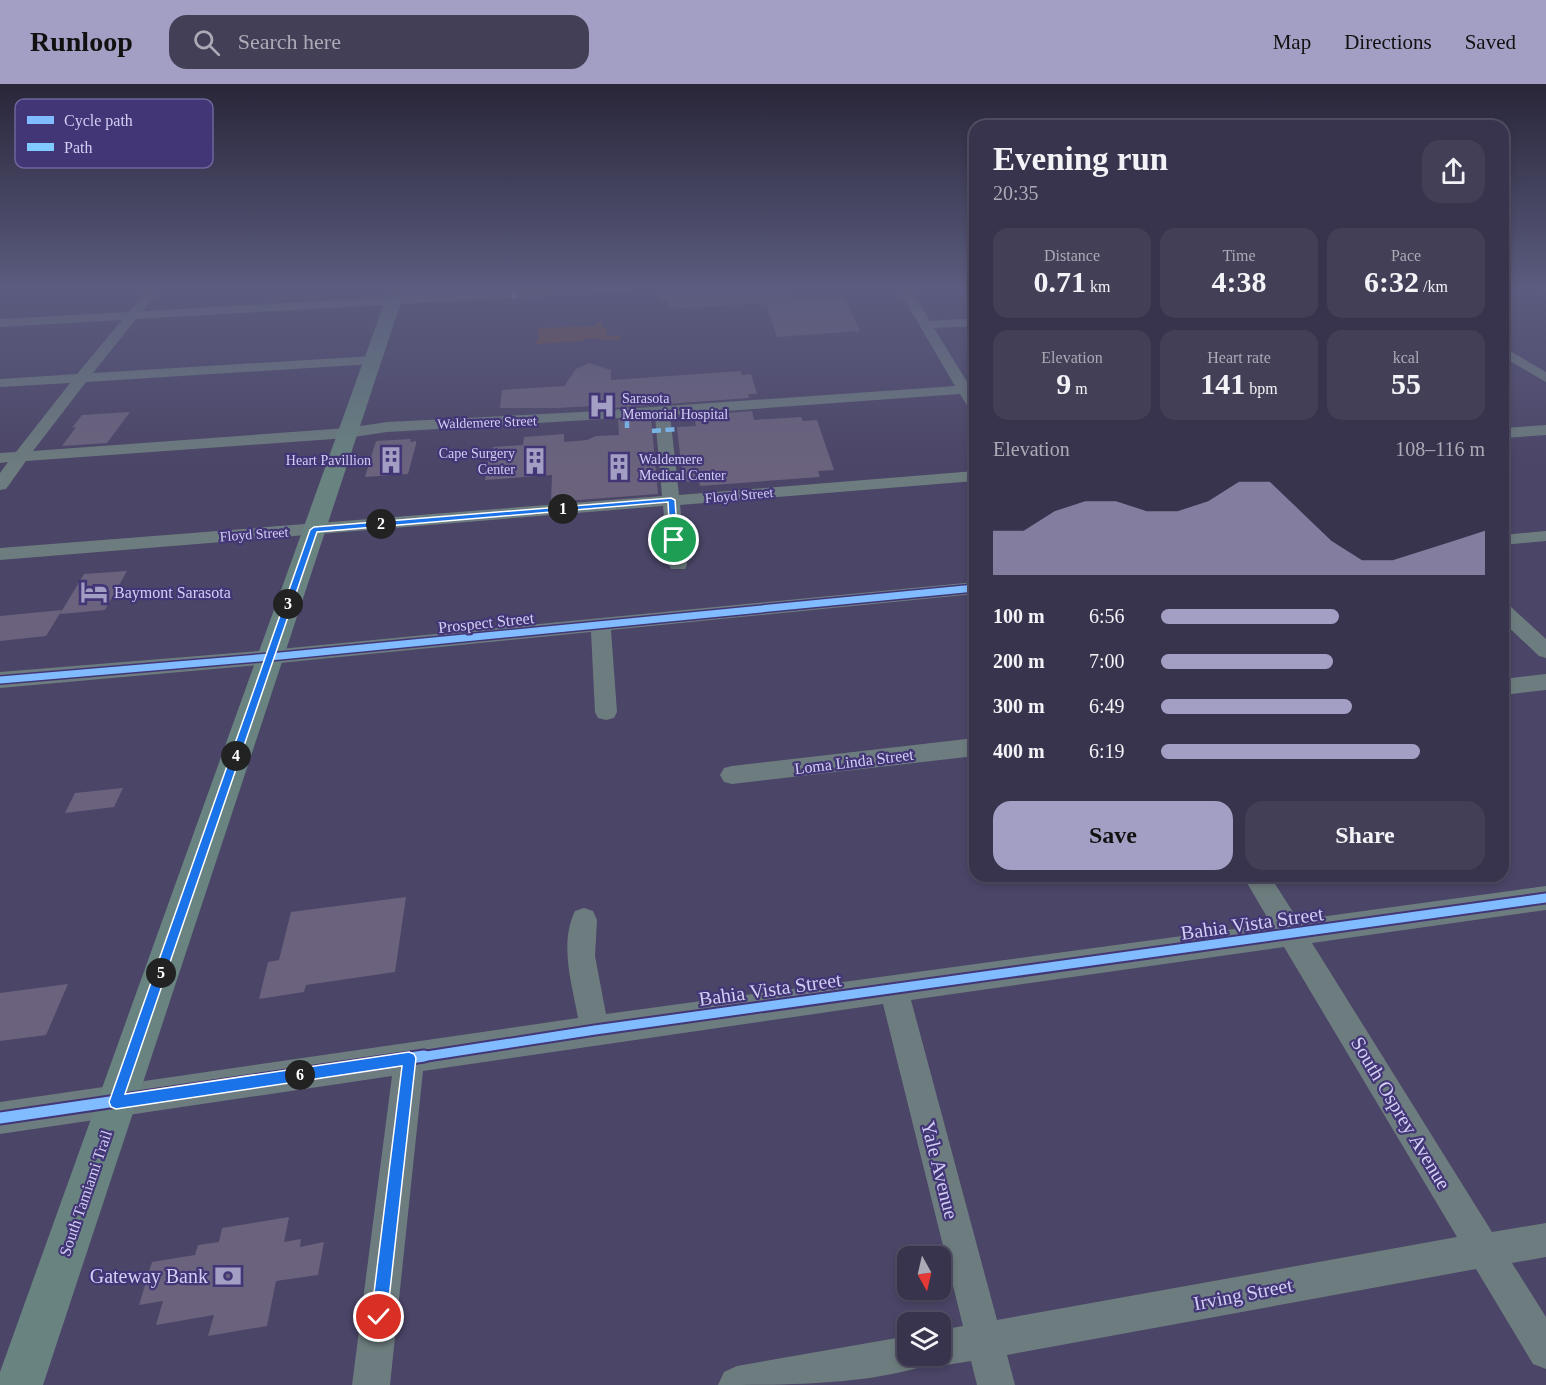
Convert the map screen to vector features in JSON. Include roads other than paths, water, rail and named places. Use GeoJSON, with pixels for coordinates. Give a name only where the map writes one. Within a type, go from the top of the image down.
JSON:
{"type":"FeatureCollection","features":[{"type":"Feature","properties":{"kind":"main road","name":"South Tamiami Trail"},"geometry":{"type":"LineString","coordinates":[[19,1385],[377,348]]}},
{"type":"Feature","properties":{"kind":"street"},"geometry":{"type":"LineString","coordinates":[[0,485],[106,348]]}},
{"type":"Feature","properties":{"kind":"street"},"geometry":{"type":"LineString","coordinates":[[941,348],[969,389]]}},
{"type":"Feature","properties":{"kind":"street"},"geometry":{"type":"LineString","coordinates":[[1509,355],[1546,378]]}},
{"type":"Feature","properties":{"kind":"street"},"geometry":{"type":"LineString","coordinates":[[0,383],[373,360]]}},
{"type":"Feature","properties":{"kind":"street","name":"Waldemere Street"},"geometry":{"type":"LineString","coordinates":[[0,458],[347,433],[427,424],[662,412],[969,390]]}},
{"type":"Feature","properties":{"kind":"street"},"geometry":{"type":"LineString","coordinates":[[662,412],[678,565]]}},
{"type":"Feature","properties":{"kind":"street"},"geometry":{"type":"LineString","coordinates":[[1509,433],[1546,430]]}},
{"type":"Feature","properties":{"kind":"street","name":"Floyd Street"},"geometry":{"type":"LineString","coordinates":[[0,554],[969,476]]}},
{"type":"Feature","properties":{"kind":"street"},"geometry":{"type":"LineString","coordinates":[[1509,539],[1546,536]]}},
{"type":"Feature","properties":{"kind":"street","name":"Prospect Street"},"geometry":{"type":"LineString","coordinates":[[0,680],[270,657],[969,589]]}},
{"type":"Feature","properties":{"kind":"street"},"geometry":{"type":"LineString","coordinates":[[1509,617],[1546,651]]}},
{"type":"Feature","properties":{"kind":"street"},"geometry":{"type":"LineString","coordinates":[[601,625],[606,712]]}},
{"type":"Feature","properties":{"kind":"street"},"geometry":{"type":"LineString","coordinates":[[1509,686],[1546,682]]}},
{"type":"Feature","properties":{"kind":"street","name":"Loma Linda Street"},"geometry":{"type":"LineString","coordinates":[[732,775],[969,748]]}},
{"type":"Feature","properties":{"kind":"street","name":"South Osprey Avenue"},"geometry":{"type":"LineString","coordinates":[[1260,882],[1546,1351]]}},
{"type":"Feature","properties":{"kind":"street","name":"Bahia Vista Street"},"geometry":{"type":"LineString","coordinates":[[0,1118],[596,1030],[1546,898]]}},
{"type":"Feature","properties":{"kind":"street"},"geometry":{"type":"LineString","coordinates":[[584,920],[581,956],[596,1030]]}},
{"type":"Feature","properties":{"kind":"street","name":"Yale Avenue"},"geometry":{"type":"LineString","coordinates":[[894,989],[996,1385]]}},
{"type":"Feature","properties":{"kind":"street"},"geometry":{"type":"LineString","coordinates":[[371,1385],[409,1058]]}},
{"type":"Feature","properties":{"kind":"street","name":"Irving Street"},"geometry":{"type":"LineString","coordinates":[[951,1346],[1394,1265],[1546,1240]]}},
{"type":"Feature","properties":{"kind":"street"},"geometry":{"type":"LineString","coordinates":[[737,1385],[897,1356]]}},
{"type":"Feature","properties":{"kind":"place","name":"Sarasota Memorial Hospital"},"geometry":{"type":"Point","coordinates":[602,406]}},
{"type":"Feature","properties":{"kind":"place","name":"Heart Pavillion"},"geometry":{"type":"Point","coordinates":[391,460]}},
{"type":"Feature","properties":{"kind":"place","name":"Cape Surgery Center"},"geometry":{"type":"Point","coordinates":[535,461]}},
{"type":"Feature","properties":{"kind":"place","name":"Waldemere Medical Center"},"geometry":{"type":"Point","coordinates":[619,467]}},
{"type":"Feature","properties":{"kind":"place","name":"Baymont Sarasota"},"geometry":{"type":"Point","coordinates":[94,592]}},
{"type":"Feature","properties":{"kind":"place","name":"Gateway Bank"},"geometry":{"type":"Point","coordinates":[228,1276]}}]}
